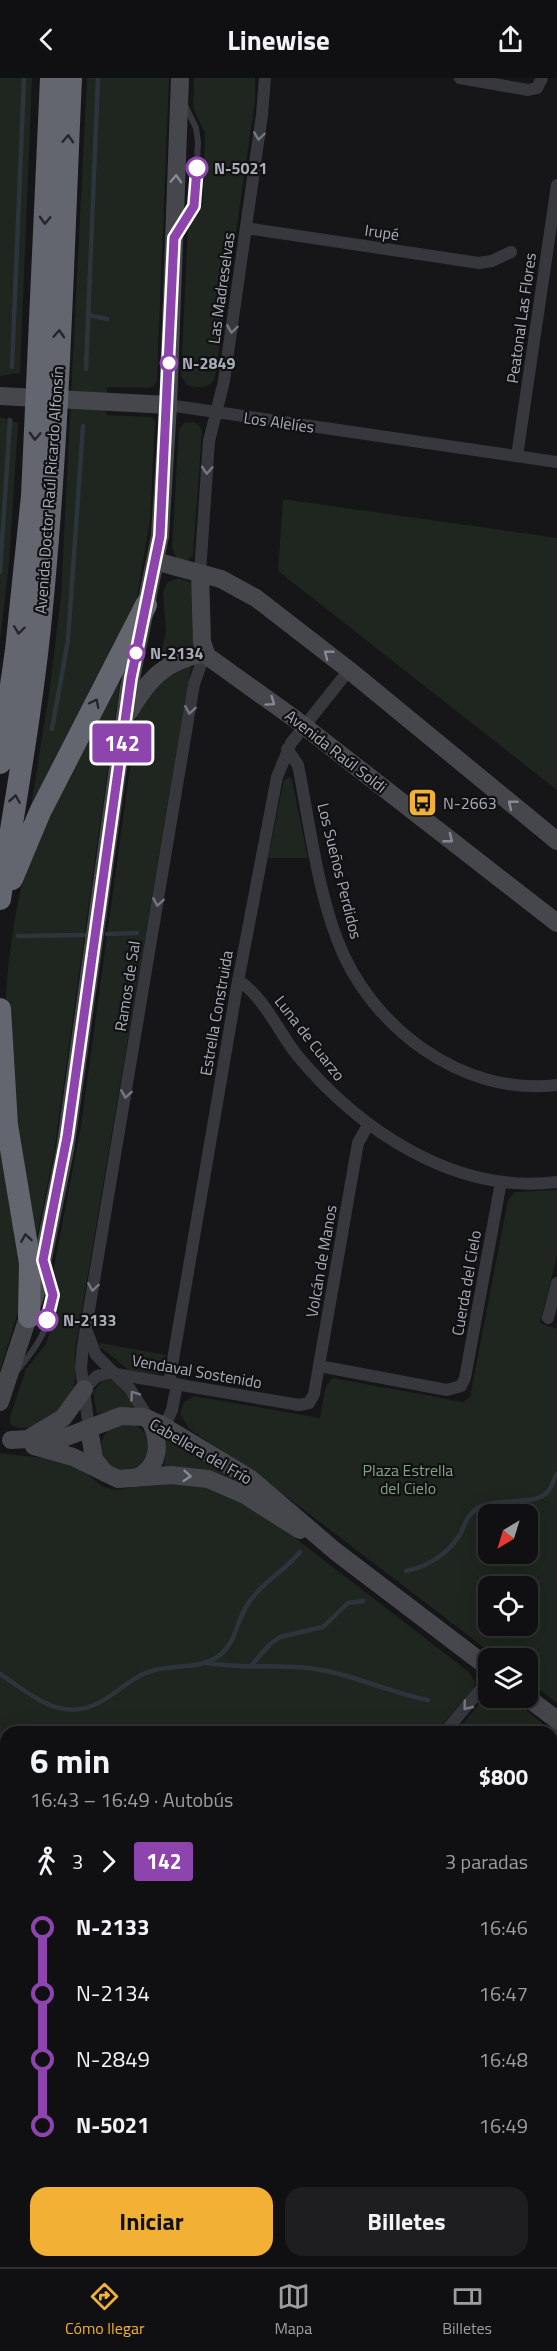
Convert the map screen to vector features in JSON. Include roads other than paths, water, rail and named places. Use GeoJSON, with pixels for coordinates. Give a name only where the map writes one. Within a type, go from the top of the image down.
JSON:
{"type":"FeatureCollection","features":[{"type":"Feature","properties":{"kind":"highway","name":"Avenida Doctor Raúl Ricardo Alfonsín"},"geometry":{"type":"LineString","coordinates":[[0,763],[20,619],[32,496],[51,78]]}},
{"type":"Feature","properties":{"kind":"highway","name":"Avenida Doctor Raúl Ricardo Alfonsín"},"geometry":{"type":"LineString","coordinates":[[0,898],[31,695],[45,574],[53,459],[70,78]]}},
{"type":"Feature","properties":{"kind":"highway"},"geometry":{"type":"LineString","coordinates":[[0,909],[40,812],[146,605]]}},
{"type":"Feature","properties":{"kind":"highway"},"geometry":{"type":"LineString","coordinates":[[0,1009],[7,1125],[30,1263],[29,1317]]}},
{"type":"Feature","properties":{"kind":"main road"},"geometry":{"type":"LineString","coordinates":[[0,1402],[29,1317],[43,1260],[67,1137],[125,719],[161,518],[168,405],[180,86]]}},
{"type":"Feature","properties":{"kind":"main road","name":"Los Alelíes"},"geometry":{"type":"LineString","coordinates":[[0,396],[168,405]]}},
{"type":"Feature","properties":{"kind":"main road"},"geometry":{"type":"LineString","coordinates":[[155,561],[228,582],[249,594],[348,670],[557,841]]}},
{"type":"Feature","properties":{"kind":"main road"},"geometry":{"type":"LineString","coordinates":[[125,719],[139,694],[160,671],[181,658],[205,653],[202,642],[200,573]]}},
{"type":"Feature","properties":{"kind":"main road","name":"Avenida Raúl Soldi"},"geometry":{"type":"LineString","coordinates":[[205,653],[304,726],[557,923]]}},
{"type":"Feature","properties":{"kind":"main road"},"geometry":{"type":"LineString","coordinates":[[11,1439],[57,1422],[72,1407],[84,1389]]}},
{"type":"Feature","properties":{"kind":"main road","name":"Cabellera del Frío"},"geometry":{"type":"LineString","coordinates":[[11,1439],[66,1437],[121,1416],[157,1429],[251,1479],[334,1551],[478,1660]]}},
{"type":"Feature","properties":{"kind":"main road"},"geometry":{"type":"LineString","coordinates":[[89,1428],[94,1459],[106,1473],[126,1479],[143,1475],[153,1465],[157,1456],[157,1429]]}},
{"type":"Feature","properties":{"kind":"main road"},"geometry":{"type":"LineString","coordinates":[[11,1439],[73,1457],[126,1479]]}},
{"type":"Feature","properties":{"kind":"main road","name":"Cabellera del Frío"},"geometry":{"type":"LineString","coordinates":[[126,1479],[171,1475],[218,1482],[245,1495],[334,1551]]}},
{"type":"Feature","properties":{"kind":"main road"},"geometry":{"type":"LineString","coordinates":[[538,1705],[557,1719]]}},
{"type":"Feature","properties":{"kind":"street","name":"Las Madreselvas"},"geometry":{"type":"LineString","coordinates":[[200,573],[209,441],[224,381],[265,78]]}},
{"type":"Feature","properties":{"kind":"street"},"geometry":{"type":"LineString","coordinates":[[460,78],[528,90],[537,88],[542,78]]}},
{"type":"Feature","properties":{"kind":"street","name":"Peatonal Las Flores"},"geometry":{"type":"LineString","coordinates":[[517,456],[557,185]]}},
{"type":"Feature","properties":{"kind":"street","name":"Irupé"},"geometry":{"type":"LineString","coordinates":[[246,228],[479,263],[492,261],[511,252]]}},
{"type":"Feature","properties":{"kind":"street","name":"Los Alelíes"},"geometry":{"type":"LineString","coordinates":[[168,405],[557,462]]}},
{"type":"Feature","properties":{"kind":"street","name":"Ramos de Sal"},"geometry":{"type":"LineString","coordinates":[[89,1428],[81,1361],[194,684],[205,653]]}},
{"type":"Feature","properties":{"kind":"street","name":"Estrella Construida"},"geometry":{"type":"LineString","coordinates":[[157,1429],[172,1410],[173,1384],[238,980],[277,777],[287,749],[348,670]]}},
{"type":"Feature","properties":{"kind":"street","name":"Los Sueños Perdidos"},"geometry":{"type":"LineString","coordinates":[[287,749],[298,765],[337,939],[356,976],[380,1009],[420,1047],[456,1067],[518,1086],[557,1085]]}},
{"type":"Feature","properties":{"kind":"street","name":"Luna de Cuarzo"},"geometry":{"type":"LineString","coordinates":[[238,980],[250,988],[310,1070],[368,1125],[424,1156],[501,1182],[522,1185],[557,1182]]}},
{"type":"Feature","properties":{"kind":"street","name":"Volcán de Manos"},"geometry":{"type":"LineString","coordinates":[[309,1403],[314,1394],[358,1143],[368,1125]]}},
{"type":"Feature","properties":{"kind":"street","name":"Cuerda del Cielo"},"geometry":{"type":"LineString","coordinates":[[319,1366],[447,1390],[459,1388],[465,1378],[501,1182]]}},
{"type":"Feature","properties":{"kind":"street"},"geometry":{"type":"LineString","coordinates":[[548,1318],[557,1283]]}},
{"type":"Feature","properties":{"kind":"street","name":"Ramos de Sal"},"geometry":{"type":"LineString","coordinates":[[87,1325],[93,1350],[130,1389],[157,1429]]}},
{"type":"Feature","properties":{"kind":"street","name":"Vendaval Sostenido"},"geometry":{"type":"LineString","coordinates":[[84,1389],[97,1376],[115,1373],[299,1405],[309,1403]]}},
{"type":"Feature","properties":{"kind":"street"},"geometry":{"type":"LineString","coordinates":[[450,1726],[478,1692]]}},
{"type":"Feature","properties":{"kind":"lane"},"geometry":{"type":"LineString","coordinates":[[6,1383],[38,1346],[53,1302],[52,1288],[43,1260]]}},
{"type":"Feature","properties":{"kind":"waterway"},"geometry":{"type":"LineString","coordinates":[[12,367],[24,78]]}},
{"type":"Feature","properties":{"kind":"waterway"},"geometry":{"type":"LineString","coordinates":[[86,369],[98,78]]}},
{"type":"Feature","properties":{"kind":"waterway"},"geometry":{"type":"LineString","coordinates":[[88,315],[107,319]]}},
{"type":"Feature","properties":{"kind":"waterway"},"geometry":{"type":"LineString","coordinates":[[0,572],[10,420]]}},
{"type":"Feature","properties":{"kind":"waterway"},"geometry":{"type":"LineString","coordinates":[[52,729],[68,640],[83,426]]}},
{"type":"Feature","properties":{"kind":"waterway"},"geometry":{"type":"LineString","coordinates":[[107,934],[137,933]]}},
{"type":"Feature","properties":{"kind":"waterway"},"geometry":{"type":"LineString","coordinates":[[18,936],[84,935]]}},
{"type":"Feature","properties":{"kind":"waterway"},"geometry":{"type":"LineString","coordinates":[[406,1571],[422,1566],[444,1553],[456,1540],[475,1510],[493,1503],[536,1499],[550,1488],[557,1474]]}},
{"type":"Feature","properties":{"kind":"waterway"},"geometry":{"type":"LineString","coordinates":[[0,1674],[37,1699],[63,1709],[77,1710],[107,1698],[147,1672],[162,1668],[197,1665],[213,1660],[225,1650],[233,1638],[243,1613],[252,1599],[300,1552]]}},
{"type":"Feature","properties":{"kind":"waterway"},"geometry":{"type":"LineString","coordinates":[[251,1666],[270,1644],[280,1637],[323,1627],[348,1603],[363,1601]]}},
{"type":"Feature","properties":{"kind":"waterway"},"geometry":{"type":"LineString","coordinates":[[208,1663],[324,1670],[428,1700]]}},
{"type":"Feature","properties":{"kind":"place","name":"N-5021"},"geometry":{"type":"Point","coordinates":[197,168]}},
{"type":"Feature","properties":{"kind":"place","name":"N-2849"},"geometry":{"type":"Point","coordinates":[169,363]}},
{"type":"Feature","properties":{"kind":"place","name":"N-2134"},"geometry":{"type":"Point","coordinates":[136,653]}},
{"type":"Feature","properties":{"kind":"place","name":"N-2663"},"geometry":{"type":"Point","coordinates":[422,803]}},
{"type":"Feature","properties":{"kind":"place","name":"N-2133"},"geometry":{"type":"Point","coordinates":[47,1320]}},
{"type":"Feature","properties":{"kind":"park label","name":"Plaza Estrella del Cielo"},"geometry":{"type":"Point","coordinates":[408,1479]}}]}
